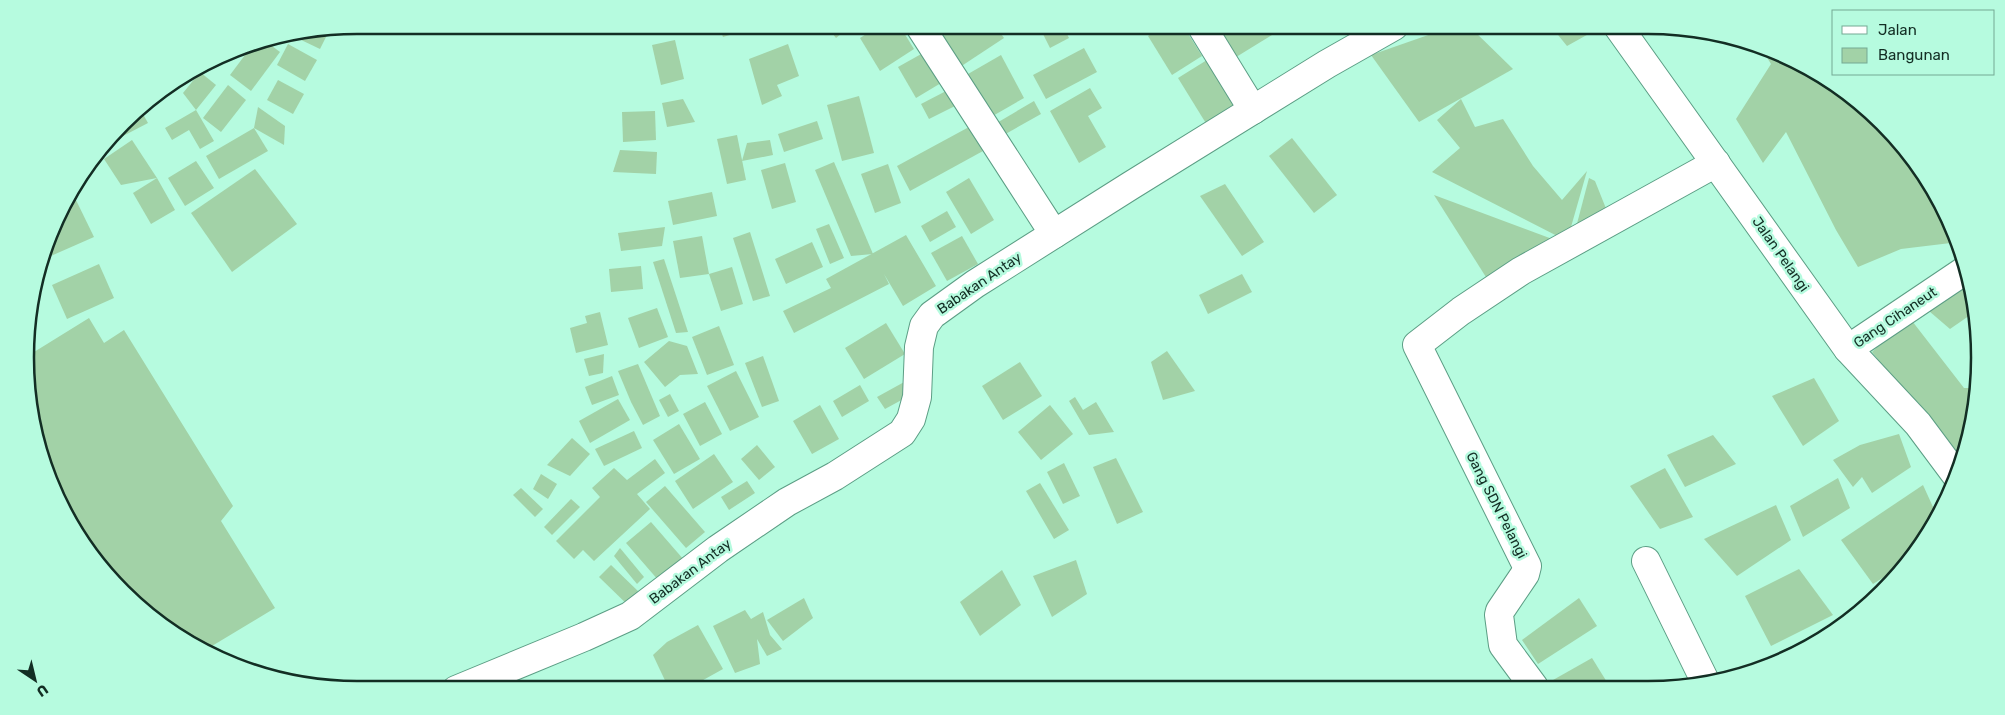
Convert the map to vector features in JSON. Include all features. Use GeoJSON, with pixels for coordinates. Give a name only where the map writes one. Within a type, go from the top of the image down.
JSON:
{"type":"FeatureCollection","features":[{"type":"Feature","properties":{"kind":"street"},"geometry":{"type":"LineString","coordinates":[[925,34],[1054,234]]}},
{"type":"Feature","properties":{"kind":"street"},"geometry":{"type":"LineString","coordinates":[[1206,34],[1253,110]]}},
{"type":"Feature","properties":{"kind":"street","name":"Babakan Antay"},"geometry":{"type":"LineString","coordinates":[[478,681],[630,616],[718,549],[787,502],[835,476],[902,433],[911,419],[917,397],[919,347],[924,326],[947,303],[1327,64],[1380,34]]}},
{"type":"Feature","properties":{"kind":"street","name":"Jalan Pelangi"},"geometry":{"type":"LineString","coordinates":[[1623,34],[1848,349],[1918,424],[1951,469]]}},
{"type":"Feature","properties":{"kind":"street","name":"Gang SDN Pelangi"},"geometry":{"type":"LineString","coordinates":[[1529,681],[1503,644],[1500,615],[1500,611],[1525,574],[1527,566],[1417,345],[1469,305],[1521,271],[1716,163]]}},
{"type":"Feature","properties":{"kind":"street","name":"Gang Cihaneut"},"geometry":{"type":"LineString","coordinates":[[1848,349],[1960,274]]}},
{"type":"Feature","properties":{"kind":"street"},"geometry":{"type":"LineString","coordinates":[[1646,561],[1703,676]]}},
{"type":"Feature","properties":{"kind":"building"},"geometry":{"type":"Polygon","coordinates":[[[722,34],[733,34],[723,37],[722,34]]]}},
{"type":"Feature","properties":{"kind":"building"},"geometry":{"type":"Polygon","coordinates":[[[833,34],[841,34],[836,38],[833,34]]]}},
{"type":"Feature","properties":{"kind":"building"},"geometry":{"type":"Polygon","coordinates":[[[866,34],[905,34],[914,49],[880,71],[860,38],[866,34]]]}},
{"type":"Feature","properties":{"kind":"building"},"geometry":{"type":"Polygon","coordinates":[[[946,34],[1001,34],[1004,38],[960,67],[940,38],[946,34]]]}},
{"type":"Feature","properties":{"kind":"building"},"geometry":{"type":"Polygon","coordinates":[[[1043,34],[1067,34],[1069,38],[1050,48],[1043,34]]]}},
{"type":"Feature","properties":{"kind":"building"},"geometry":{"type":"Polygon","coordinates":[[[1151,34],[1188,34],[1202,56],[1172,75],[1148,36],[1151,34]]]}},
{"type":"Feature","properties":{"kind":"building"},"geometry":{"type":"Polygon","coordinates":[[[1211,34],[1271,34],[1272,35],[1228,62],[1211,34]]]}},
{"type":"Feature","properties":{"kind":"building"},"geometry":{"type":"Polygon","coordinates":[[[1431,34],[1477,34],[1513,69],[1419,122],[1371,55],[1431,34]]]}},
{"type":"Feature","properties":{"kind":"building"},"geometry":{"type":"Polygon","coordinates":[[[1557,34],[1589,34],[1567,46],[1557,34]]]}},
{"type":"Feature","properties":{"kind":"building"},"geometry":{"type":"Polygon","coordinates":[[[327,35],[320,49],[300,39],[327,35]]]}},
{"type":"Feature","properties":{"kind":"building"},"geometry":{"type":"Polygon","coordinates":[[[675,40],[684,79],[661,85],[652,45],[675,40]]]}},
{"type":"Feature","properties":{"kind":"building"},"geometry":{"type":"Polygon","coordinates":[[[288,44],[317,60],[305,81],[277,65],[288,44]]]}},
{"type":"Feature","properties":{"kind":"building"},"geometry":{"type":"Polygon","coordinates":[[[788,44],[799,76],[777,85],[782,96],[762,105],[749,59],[788,44]]]}},
{"type":"Feature","properties":{"kind":"building"},"geometry":{"type":"Polygon","coordinates":[[[272,46],[280,52],[251,91],[230,75],[246,54],[272,46]]]}},
{"type":"Feature","properties":{"kind":"building"},"geometry":{"type":"Polygon","coordinates":[[[1084,48],[1097,72],[1046,99],[1033,75],[1084,48]]]}},
{"type":"Feature","properties":{"kind":"building"},"geometry":{"type":"Polygon","coordinates":[[[923,53],[941,83],[916,98],[898,67],[923,53]]]}},
{"type":"Feature","properties":{"kind":"building"},"geometry":{"type":"Polygon","coordinates":[[[1001,55],[1024,98],[991,117],[968,74],[1001,55]]]}},
{"type":"Feature","properties":{"kind":"building"},"geometry":{"type":"Polygon","coordinates":[[[1766,56],[1809,77],[1861,114],[1891,144],[1917,178],[1938,214],[1950,243],[1901,249],[1858,267],[1836,230],[1786,132],[1763,163],[1736,119],[1771,64],[1766,56]]]}},
{"type":"Feature","properties":{"kind":"building"},"geometry":{"type":"Polygon","coordinates":[[[1207,60],[1236,106],[1207,125],[1178,78],[1207,60]]]}},
{"type":"Feature","properties":{"kind":"building"},"geometry":{"type":"Polygon","coordinates":[[[202,74],[216,85],[196,110],[183,93],[196,77],[202,74]]]}},
{"type":"Feature","properties":{"kind":"building"},"geometry":{"type":"Polygon","coordinates":[[[278,80],[304,94],[293,114],[267,100],[278,80]]]}},
{"type":"Feature","properties":{"kind":"building"},"geometry":{"type":"Polygon","coordinates":[[[228,85],[246,100],[221,132],[203,118],[228,85]]]}},
{"type":"Feature","properties":{"kind":"building"},"geometry":{"type":"Polygon","coordinates":[[[1090,88],[1102,108],[1088,116],[1106,147],[1079,163],[1050,111],[1090,88]]]}},
{"type":"Feature","properties":{"kind":"building"},"geometry":{"type":"Polygon","coordinates":[[[948,90],[957,105],[929,119],[921,104],[948,90]]]}},
{"type":"Feature","properties":{"kind":"building"},"geometry":{"type":"Polygon","coordinates":[[[859,96],[874,153],[842,161],[827,105],[859,96]]]}},
{"type":"Feature","properties":{"kind":"building"},"geometry":{"type":"Polygon","coordinates":[[[683,99],[695,122],[667,127],[662,103],[683,99]]]}},
{"type":"Feature","properties":{"kind":"building"},"geometry":{"type":"Polygon","coordinates":[[[1461,99],[1475,127],[1503,119],[1533,166],[1562,200],[1587,171],[1567,241],[1432,172],[1460,148],[1437,120],[1461,99]]]}},
{"type":"Feature","properties":{"kind":"building"},"geometry":{"type":"Polygon","coordinates":[[[1034,101],[1041,114],[1002,136],[995,124],[1034,101]]]}},
{"type":"Feature","properties":{"kind":"building"},"geometry":{"type":"Polygon","coordinates":[[[258,107],[285,126],[284,145],[254,128],[258,107]]]}},
{"type":"Feature","properties":{"kind":"building"},"geometry":{"type":"Polygon","coordinates":[[[196,110],[214,141],[200,149],[189,130],[172,140],[165,128],[196,110]]]}},
{"type":"Feature","properties":{"kind":"building"},"geometry":{"type":"Polygon","coordinates":[[[655,111],[656,140],[623,142],[622,112],[655,111]]]}},
{"type":"Feature","properties":{"kind":"building"},"geometry":{"type":"Polygon","coordinates":[[[143,115],[148,123],[121,137],[143,115]]]}},
{"type":"Feature","properties":{"kind":"building"},"geometry":{"type":"Polygon","coordinates":[[[817,121],[823,139],[784,152],[778,134],[817,121]]]}},
{"type":"Feature","properties":{"kind":"building"},"geometry":{"type":"Polygon","coordinates":[[[969,127],[983,151],[910,191],[897,166],[969,127]]]}},
{"type":"Feature","properties":{"kind":"building"},"geometry":{"type":"Polygon","coordinates":[[[254,128],[268,151],[219,179],[206,156],[254,128]]]}},
{"type":"Feature","properties":{"kind":"building"},"geometry":{"type":"Polygon","coordinates":[[[737,135],[746,180],[727,184],[717,139],[737,135]]]}},
{"type":"Feature","properties":{"kind":"building"},"geometry":{"type":"Polygon","coordinates":[[[1292,138],[1337,195],[1314,213],[1269,156],[1292,138]]]}},
{"type":"Feature","properties":{"kind":"building"},"geometry":{"type":"Polygon","coordinates":[[[132,140],[157,178],[121,185],[104,159],[132,140]]]}},
{"type":"Feature","properties":{"kind":"building"},"geometry":{"type":"Polygon","coordinates":[[[770,140],[773,155],[742,161],[747,143],[770,140]]]}},
{"type":"Feature","properties":{"kind":"building"},"geometry":{"type":"Polygon","coordinates":[[[620,150],[657,152],[656,174],[613,172],[620,150]]]}},
{"type":"Feature","properties":{"kind":"building"},"geometry":{"type":"Polygon","coordinates":[[[196,161],[214,188],[185,206],[168,178],[196,161]]]}},
{"type":"Feature","properties":{"kind":"building"},"geometry":{"type":"Polygon","coordinates":[[[834,162],[873,254],[851,256],[815,170],[834,162]]]}},
{"type":"Feature","properties":{"kind":"building"},"geometry":{"type":"Polygon","coordinates":[[[785,163],[796,202],[772,209],[761,170],[785,163]]]}},
{"type":"Feature","properties":{"kind":"building"},"geometry":{"type":"Polygon","coordinates":[[[888,164],[901,203],[875,213],[861,174],[888,164]]]}},
{"type":"Feature","properties":{"kind":"building"},"geometry":{"type":"Polygon","coordinates":[[[255,169],[297,224],[232,272],[191,213],[255,169]]]}},
{"type":"Feature","properties":{"kind":"building"},"geometry":{"type":"Polygon","coordinates":[[[157,178],[175,210],[151,224],[133,193],[157,178]]]}},
{"type":"Feature","properties":{"kind":"building"},"geometry":{"type":"Polygon","coordinates":[[[969,178],[994,220],[971,234],[946,192],[969,178]]]}},
{"type":"Feature","properties":{"kind":"building"},"geometry":{"type":"Polygon","coordinates":[[[1589,178],[1595,181],[1609,216],[1574,235],[1589,178]]]}},
{"type":"Feature","properties":{"kind":"building"},"geometry":{"type":"Polygon","coordinates":[[[1225,184],[1264,242],[1242,256],[1200,196],[1225,184]]]}},
{"type":"Feature","properties":{"kind":"building"},"geometry":{"type":"Polygon","coordinates":[[[712,192],[717,216],[673,225],[668,201],[712,192]]]}},
{"type":"Feature","properties":{"kind":"building"},"geometry":{"type":"Polygon","coordinates":[[[1434,195],[1563,243],[1491,285],[1434,195]]]}},
{"type":"Feature","properties":{"kind":"building"},"geometry":{"type":"Polygon","coordinates":[[[75,199],[94,237],[50,256],[58,234],[75,199]]]}},
{"type":"Feature","properties":{"kind":"building"},"geometry":{"type":"Polygon","coordinates":[[[947,211],[956,227],[930,242],[921,226],[947,211]]]}},
{"type":"Feature","properties":{"kind":"building"},"geometry":{"type":"Polygon","coordinates":[[[829,224],[844,258],[830,264],[816,229],[829,224]]]}},
{"type":"Feature","properties":{"kind":"building"},"geometry":{"type":"Polygon","coordinates":[[[665,227],[662,246],[621,251],[618,233],[665,227]]]}},
{"type":"Feature","properties":{"kind":"building"},"geometry":{"type":"Polygon","coordinates":[[[750,232],[770,296],[753,301],[733,238],[750,232]]]}},
{"type":"Feature","properties":{"kind":"building"},"geometry":{"type":"Polygon","coordinates":[[[906,235],[936,286],[903,306],[884,274],[889,284],[794,333],[783,311],[831,288],[826,279],[906,235]]]}},
{"type":"Feature","properties":{"kind":"building"},"geometry":{"type":"Polygon","coordinates":[[[702,236],[709,274],[680,278],[673,241],[702,236]]]}},
{"type":"Feature","properties":{"kind":"building"},"geometry":{"type":"Polygon","coordinates":[[[962,236],[978,264],[947,281],[931,253],[962,236]]]}},
{"type":"Feature","properties":{"kind":"building"},"geometry":{"type":"Polygon","coordinates":[[[812,242],[823,267],[786,284],[775,259],[812,242]]]}},
{"type":"Feature","properties":{"kind":"building"},"geometry":{"type":"Polygon","coordinates":[[[664,259],[688,332],[676,333],[653,262],[664,259]]]}},
{"type":"Feature","properties":{"kind":"building"},"geometry":{"type":"Polygon","coordinates":[[[99,264],[114,298],[67,319],[52,285],[99,264]]]}},
{"type":"Feature","properties":{"kind":"building"},"geometry":{"type":"Polygon","coordinates":[[[641,266],[643,289],[611,292],[609,269],[641,266]]]}},
{"type":"Feature","properties":{"kind":"building"},"geometry":{"type":"Polygon","coordinates":[[[732,267],[743,304],[721,311],[709,274],[732,267]]]}},
{"type":"Feature","properties":{"kind":"building"},"geometry":{"type":"Polygon","coordinates":[[[1242,274],[1252,292],[1208,314],[1199,295],[1242,274]]]}},
{"type":"Feature","properties":{"kind":"building"},"geometry":{"type":"Polygon","coordinates":[[[1964,288],[1968,316],[1950,329],[1929,311],[1964,288]]]}},
{"type":"Feature","properties":{"kind":"building"},"geometry":{"type":"Polygon","coordinates":[[[657,308],[668,337],[639,348],[628,318],[657,308]]]}},
{"type":"Feature","properties":{"kind":"building"},"geometry":{"type":"Polygon","coordinates":[[[600,312],[608,345],[576,353],[570,328],[587,323],[585,316],[600,312]]]}},
{"type":"Feature","properties":{"kind":"building"},"geometry":{"type":"Polygon","coordinates":[[[1909,317],[1964,388],[1970,388],[1965,421],[1956,455],[1872,352],[1909,317]]]}},
{"type":"Feature","properties":{"kind":"building"},"geometry":{"type":"Polygon","coordinates":[[[89,318],[104,343],[124,330],[233,506],[221,521],[275,608],[211,646],[160,614],[114,571],[77,519],[67,501],[51,462],[40,421],[34,379],[34,352],[89,318]]]}},
{"type":"Feature","properties":{"kind":"building"},"geometry":{"type":"Polygon","coordinates":[[[886,323],[905,354],[864,379],[845,348],[886,323]]]}},
{"type":"Feature","properties":{"kind":"building"},"geometry":{"type":"Polygon","coordinates":[[[719,326],[734,365],[707,375],[692,337],[719,326]]]}},
{"type":"Feature","properties":{"kind":"building"},"geometry":{"type":"Polygon","coordinates":[[[669,341],[687,346],[698,374],[680,375],[665,387],[644,362],[669,341]]]}},
{"type":"Feature","properties":{"kind":"building"},"geometry":{"type":"Polygon","coordinates":[[[1167,351],[1195,391],[1163,400],[1151,362],[1167,351]]]}},
{"type":"Feature","properties":{"kind":"building"},"geometry":{"type":"Polygon","coordinates":[[[604,354],[603,373],[589,376],[584,359],[604,354]]]}},
{"type":"Feature","properties":{"kind":"building"},"geometry":{"type":"Polygon","coordinates":[[[763,356],[779,401],[762,407],[745,363],[763,356]]]}},
{"type":"Feature","properties":{"kind":"building"},"geometry":{"type":"Polygon","coordinates":[[[1020,362],[1042,396],[1003,420],[982,386],[1020,362]]]}},
{"type":"Feature","properties":{"kind":"building"},"geometry":{"type":"Polygon","coordinates":[[[638,364],[660,416],[643,425],[618,371],[638,364]]]}},
{"type":"Feature","properties":{"kind":"building"},"geometry":{"type":"Polygon","coordinates":[[[736,371],[759,417],[730,431],[707,386],[736,371]]]}},
{"type":"Feature","properties":{"kind":"building"},"geometry":{"type":"Polygon","coordinates":[[[612,376],[619,395],[592,405],[585,387],[612,376]]]}},
{"type":"Feature","properties":{"kind":"building"},"geometry":{"type":"Polygon","coordinates":[[[1814,378],[1839,421],[1803,446],[1772,396],[1814,378]]]}},
{"type":"Feature","properties":{"kind":"building"},"geometry":{"type":"Polygon","coordinates":[[[906,381],[907,397],[885,409],[877,397],[906,381]]]}},
{"type":"Feature","properties":{"kind":"building"},"geometry":{"type":"Polygon","coordinates":[[[860,385],[869,401],[842,417],[833,401],[860,385]]]}},
{"type":"Feature","properties":{"kind":"building"},"geometry":{"type":"Polygon","coordinates":[[[670,394],[679,411],[668,417],[659,400],[670,394]]]}},
{"type":"Feature","properties":{"kind":"building"},"geometry":{"type":"Polygon","coordinates":[[[1075,397],[1083,410],[1096,402],[1114,432],[1089,435],[1069,401],[1075,397]]]}},
{"type":"Feature","properties":{"kind":"building"},"geometry":{"type":"Polygon","coordinates":[[[618,399],[630,420],[590,443],[579,421],[618,399]]]}},
{"type":"Feature","properties":{"kind":"building"},"geometry":{"type":"Polygon","coordinates":[[[705,402],[722,434],[700,446],[683,414],[705,402]]]}},
{"type":"Feature","properties":{"kind":"building"},"geometry":{"type":"Polygon","coordinates":[[[820,405],[839,439],[812,454],[793,421],[820,405]]]}},
{"type":"Feature","properties":{"kind":"building"},"geometry":{"type":"Polygon","coordinates":[[[1050,405],[1073,434],[1041,460],[1018,432],[1050,405]]]}},
{"type":"Feature","properties":{"kind":"building"},"geometry":{"type":"Polygon","coordinates":[[[679,424],[700,459],[674,474],[653,440],[679,424]]]}},
{"type":"Feature","properties":{"kind":"building"},"geometry":{"type":"Polygon","coordinates":[[[634,431],[642,448],[604,466],[595,449],[634,431]]]}},
{"type":"Feature","properties":{"kind":"building"},"geometry":{"type":"Polygon","coordinates":[[[1899,434],[1911,467],[1872,493],[1862,477],[1853,487],[1833,460],[1860,445],[1899,434]]]}},
{"type":"Feature","properties":{"kind":"building"},"geometry":{"type":"Polygon","coordinates":[[[1713,435],[1736,464],[1685,487],[1667,455],[1713,435]]]}},
{"type":"Feature","properties":{"kind":"building"},"geometry":{"type":"Polygon","coordinates":[[[572,438],[590,454],[570,476],[547,465],[572,438]]]}},
{"type":"Feature","properties":{"kind":"building"},"geometry":{"type":"Polygon","coordinates":[[[757,445],[775,467],[759,480],[741,459],[757,445]]]}},
{"type":"Feature","properties":{"kind":"building"},"geometry":{"type":"Polygon","coordinates":[[[714,454],[733,482],[693,509],[675,481],[714,454]]]}},
{"type":"Feature","properties":{"kind":"building"},"geometry":{"type":"Polygon","coordinates":[[[1116,458],[1143,512],[1117,524],[1093,467],[1116,458]]]}},
{"type":"Feature","properties":{"kind":"building"},"geometry":{"type":"Polygon","coordinates":[[[655,459],[665,473],[637,494],[650,509],[594,561],[583,550],[574,559],[556,541],[600,497],[592,488],[614,468],[627,480],[655,459]]]}},
{"type":"Feature","properties":{"kind":"building"},"geometry":{"type":"Polygon","coordinates":[[[1064,463],[1080,496],[1063,504],[1047,472],[1064,463]]]}},
{"type":"Feature","properties":{"kind":"building"},"geometry":{"type":"Polygon","coordinates":[[[1665,468],[1693,517],[1660,529],[1630,486],[1665,468]]]}},
{"type":"Feature","properties":{"kind":"building"},"geometry":{"type":"Polygon","coordinates":[[[541,474],[557,484],[548,499],[533,489],[541,474]]]}},
{"type":"Feature","properties":{"kind":"building"},"geometry":{"type":"Polygon","coordinates":[[[1838,478],[1850,508],[1803,537],[1790,506],[1838,478]]]}},
{"type":"Feature","properties":{"kind":"building"},"geometry":{"type":"Polygon","coordinates":[[[747,481],[755,493],[729,510],[721,497],[747,481]]]}},
{"type":"Feature","properties":{"kind":"building"},"geometry":{"type":"Polygon","coordinates":[[[1040,483],[1069,530],[1054,539],[1026,491],[1040,483]]]}},
{"type":"Feature","properties":{"kind":"building"},"geometry":{"type":"Polygon","coordinates":[[[1923,485],[1934,509],[1917,537],[1886,576],[1873,584],[1841,540],[1923,485]]]}},
{"type":"Feature","properties":{"kind":"building"},"geometry":{"type":"Polygon","coordinates":[[[665,486],[705,532],[686,548],[646,502],[665,486]]]}},
{"type":"Feature","properties":{"kind":"building"},"geometry":{"type":"Polygon","coordinates":[[[521,488],[543,509],[535,517],[513,495],[521,488]]]}},
{"type":"Feature","properties":{"kind":"building"},"geometry":{"type":"Polygon","coordinates":[[[571,499],[580,507],[552,535],[544,527],[571,499]]]}},
{"type":"Feature","properties":{"kind":"building"},"geometry":{"type":"Polygon","coordinates":[[[1776,505],[1791,540],[1737,576],[1704,539],[1776,505]]]}},
{"type":"Feature","properties":{"kind":"building"},"geometry":{"type":"Polygon","coordinates":[[[651,522],[684,560],[659,581],[626,543],[651,522]]]}},
{"type":"Feature","properties":{"kind":"building"},"geometry":{"type":"Polygon","coordinates":[[[620,548],[644,577],[637,584],[614,556],[620,548]]]}},
{"type":"Feature","properties":{"kind":"building"},"geometry":{"type":"Polygon","coordinates":[[[1076,560],[1087,594],[1052,617],[1033,576],[1076,560]]]}},
{"type":"Feature","properties":{"kind":"building"},"geometry":{"type":"Polygon","coordinates":[[[611,565],[640,593],[634,611],[599,577],[611,565]]]}},
{"type":"Feature","properties":{"kind":"building"},"geometry":{"type":"Polygon","coordinates":[[[1799,569],[1833,615],[1771,646],[1745,596],[1799,569]]]}},
{"type":"Feature","properties":{"kind":"building"},"geometry":{"type":"Polygon","coordinates":[[[1002,570],[1021,605],[980,636],[960,602],[1002,570]]]}},
{"type":"Feature","properties":{"kind":"building"},"geometry":{"type":"Polygon","coordinates":[[[804,598],[813,618],[783,641],[767,620],[804,598]]]}},
{"type":"Feature","properties":{"kind":"building"},"geometry":{"type":"Polygon","coordinates":[[[1579,598],[1597,626],[1538,664],[1522,640],[1579,598]]]}},
{"type":"Feature","properties":{"kind":"building"},"geometry":{"type":"Polygon","coordinates":[[[745,610],[751,619],[763,612],[770,635],[782,649],[767,656],[757,639],[760,664],[735,673],[713,626],[745,610]]]}},
{"type":"Feature","properties":{"kind":"building"},"geometry":{"type":"Polygon","coordinates":[[[698,625],[723,669],[701,681],[665,681],[653,655],[667,642],[698,625]]]}},
{"type":"Feature","properties":{"kind":"building"},"geometry":{"type":"Polygon","coordinates":[[[1592,658],[1606,681],[1554,681],[1592,658]]]}}]}
